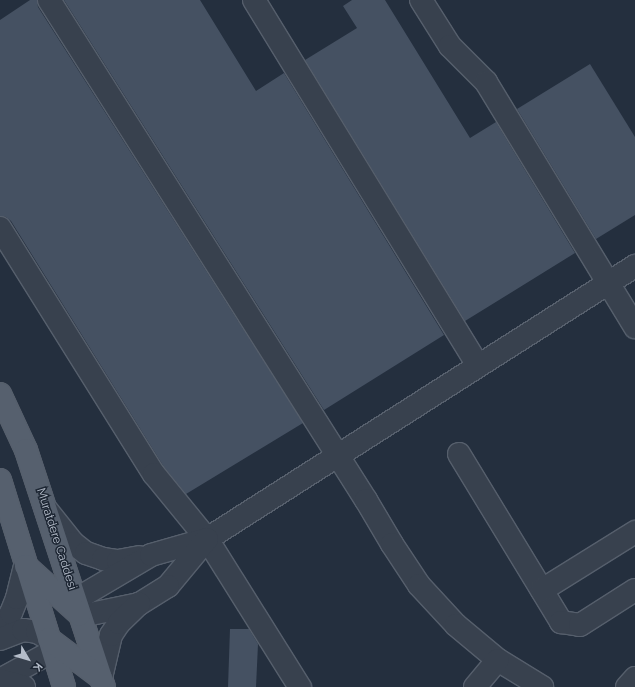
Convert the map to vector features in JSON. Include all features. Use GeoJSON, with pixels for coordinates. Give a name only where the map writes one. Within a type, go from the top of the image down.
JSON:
{"type":"FeatureCollection","features":[{"type":"Feature","properties":{"kind":"main road","name":"Muratdere Caddesi"},"geometry":{"type":"LineString","coordinates":[[0,394],[26,450],[102,683]]}},
{"type":"Feature","properties":{"kind":"main road"},"geometry":{"type":"LineString","coordinates":[[0,480],[25,565],[64,687]]}},
{"type":"Feature","properties":{"kind":"main road"},"geometry":{"type":"LineString","coordinates":[[25,565],[78,608]]}},
{"type":"Feature","properties":{"kind":"main road"},"geometry":{"type":"LineString","coordinates":[[51,645],[102,683]]}},
{"type":"Feature","properties":{"kind":"lane"},"geometry":{"type":"LineString","coordinates":[[49,0],[419,585],[456,625],[498,660],[542,687]]}},
{"type":"Feature","properties":{"kind":"lane"},"geometry":{"type":"LineString","coordinates":[[254,0],[478,366]]}},
{"type":"Feature","properties":{"kind":"lane"},"geometry":{"type":"LineString","coordinates":[[420,0],[450,46],[486,82],[607,284],[635,327]]}},
{"type":"Feature","properties":{"kind":"lane"},"geometry":{"type":"LineString","coordinates":[[0,228],[154,474],[207,539],[300,687]]}},
{"type":"Feature","properties":{"kind":"lane"},"geometry":{"type":"LineString","coordinates":[[46,508],[73,543],[86,553],[103,559],[118,561],[151,555],[207,539],[635,266]]}},
{"type":"Feature","properties":{"kind":"lane"},"geometry":{"type":"LineString","coordinates":[[459,454],[561,622],[580,625],[635,590]]}},
{"type":"Feature","properties":{"kind":"lane"},"geometry":{"type":"LineString","coordinates":[[542,590],[635,532]]}},
{"type":"Feature","properties":{"kind":"lane"},"geometry":{"type":"LineString","coordinates":[[102,683],[111,635],[119,623],[139,604],[168,586],[207,539]]}},
{"type":"Feature","properties":{"kind":"lane"},"geometry":{"type":"LineString","coordinates":[[78,608],[151,555]]}},
{"type":"Feature","properties":{"kind":"lane"},"geometry":{"type":"LineString","coordinates":[[0,630],[11,613],[17,598],[25,565]]}},
{"type":"Feature","properties":{"kind":"lane"},"geometry":{"type":"LineString","coordinates":[[78,608],[139,604]]}},
{"type":"Feature","properties":{"kind":"lane"},"geometry":{"type":"LineString","coordinates":[[0,639],[23,630],[37,632],[51,645],[0,680]]}},
{"type":"Feature","properties":{"kind":"lane"},"geometry":{"type":"LineString","coordinates":[[475,687],[498,660]]}},
{"type":"Feature","properties":{"kind":"lane"},"geometry":{"type":"LineString","coordinates":[[626,687],[635,678]]}},
{"type":"Feature","properties":{"kind":"lane"},"geometry":{"type":"LineString","coordinates":[[0,680],[24,687]]}},
{"type":"Feature","properties":{"kind":"building"},"geometry":{"type":"Polygon","coordinates":[[[30,0],[37,0],[38,7],[303,423],[186,494],[164,467],[11,221],[6,217],[0,216],[0,20],[30,0]]]}},
{"type":"Feature","properties":{"kind":"building"},"geometry":{"type":"Polygon","coordinates":[[[64,0],[200,0],[256,91],[284,73],[444,335],[324,410],[64,0]]]}},
{"type":"Feature","properties":{"kind":"building"},"geometry":{"type":"Polygon","coordinates":[[[352,0],[385,0],[470,138],[496,122],[575,253],[465,321],[305,60],[357,28],[343,6],[352,0]]]}},
{"type":"Feature","properties":{"kind":"building"},"geometry":{"type":"Polygon","coordinates":[[[590,64],[635,137],[635,215],[596,239],[517,109],[590,64]]]}},
{"type":"Feature","properties":{"kind":"building"},"geometry":{"type":"Polygon","coordinates":[[[230,629],[249,629],[258,644],[256,687],[228,687],[230,629]]]}}]}
